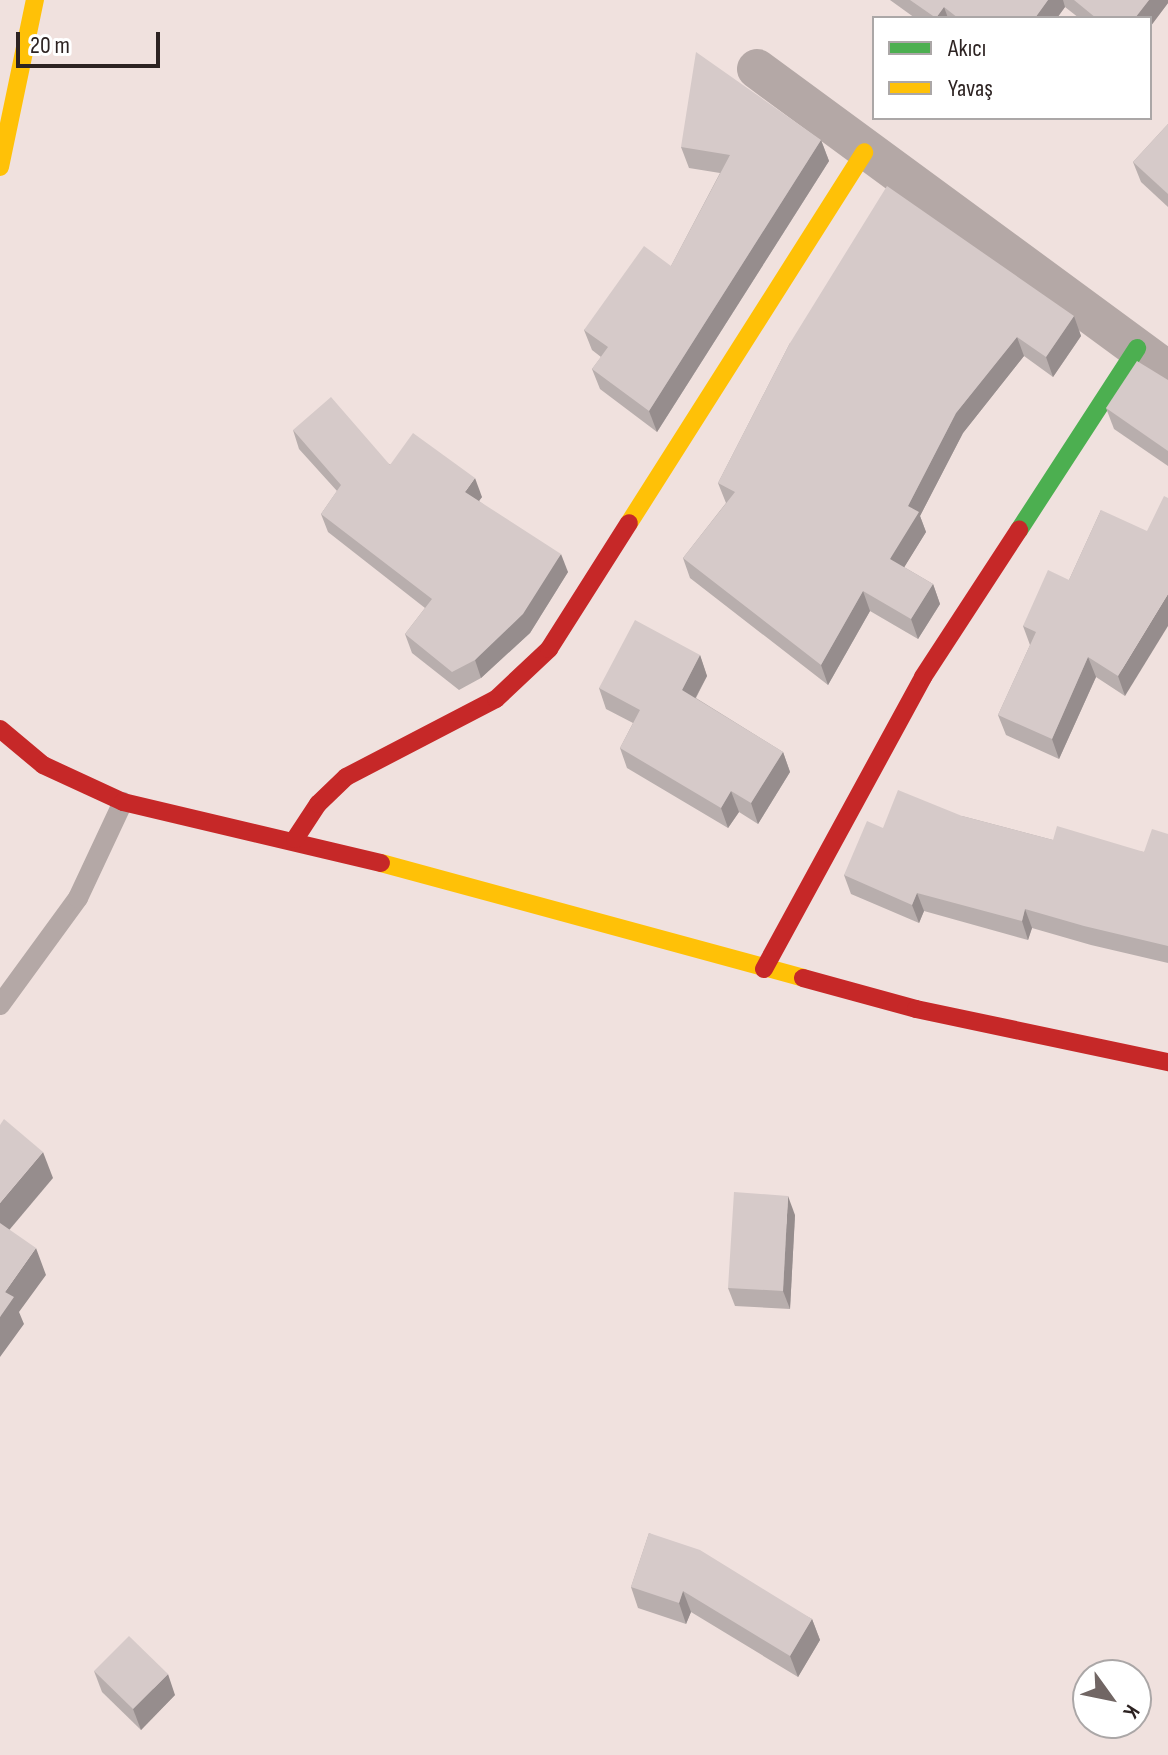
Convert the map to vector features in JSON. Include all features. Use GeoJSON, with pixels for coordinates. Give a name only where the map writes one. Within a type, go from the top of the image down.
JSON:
{"type":"FeatureCollection","features":[{"type":"Feature","properties":{"kind":"street"},"geometry":{"type":"LineString","coordinates":[[0,167],[35,0]]}},
{"type":"Feature","properties":{"kind":"street"},"geometry":{"type":"LineString","coordinates":[[757,69],[864,152],[1152,359],[923,677],[764,969]]}},
{"type":"Feature","properties":{"kind":"street"},"geometry":{"type":"LineString","coordinates":[[295,839],[318,804],[346,777],[496,699],[549,649],[864,152]]}},
{"type":"Feature","properties":{"kind":"street"},"geometry":{"type":"LineString","coordinates":[[0,729],[43,765],[123,802],[295,839],[916,1009],[1168,1062]]}},
{"type":"Feature","properties":{"kind":"lane"},"geometry":{"type":"LineString","coordinates":[[0,1005],[78,898],[123,802]]}},
{"type":"Feature","properties":{"kind":"building"},"geometry":{"type":"Polygon","coordinates":[[[910,0],[1048,0],[1036,16],[955,16],[944,7],[937,16],[910,0]]]}},
{"type":"Feature","properties":{"kind":"building"},"geometry":{"type":"Polygon","coordinates":[[[1074,0],[1149,0],[1137,16],[1094,16],[1074,0]]]}},
{"type":"Feature","properties":{"kind":"building"},"geometry":{"type":"Polygon","coordinates":[[[696,52],[821,140],[649,411],[592,369],[608,347],[584,330],[644,246],[671,266],[730,155],[681,147],[696,52]]]}},
{"type":"Feature","properties":{"kind":"building"},"geometry":{"type":"Polygon","coordinates":[[[1168,124],[1168,194],[1133,162],[1168,124]]]}},
{"type":"Feature","properties":{"kind":"building"},"geometry":{"type":"Polygon","coordinates":[[[887,186],[1074,316],[1046,357],[1017,337],[956,413],[908,506],[919,512],[890,559],[933,584],[911,619],[863,591],[821,665],[683,558],[735,492],[718,483],[790,343],[887,186]]]}},
{"type":"Feature","properties":{"kind":"building"},"geometry":{"type":"Polygon","coordinates":[[[1137,361],[1168,380],[1168,451],[1106,408],[1137,361]]]}},
{"type":"Feature","properties":{"kind":"building"},"geometry":{"type":"Polygon","coordinates":[[[331,397],[390,465],[413,433],[475,478],[465,492],[561,554],[523,614],[475,660],[452,672],[405,634],[432,599],[321,514],[341,485],[293,430],[331,397]]]}},
{"type":"Feature","properties":{"kind":"building"},"geometry":{"type":"Polygon","coordinates":[[[1164,496],[1168,498],[1168,594],[1118,676],[1088,657],[1052,739],[998,715],[1036,632],[1023,626],[1048,570],[1069,580],[1101,510],[1147,531],[1164,496]]]}},
{"type":"Feature","properties":{"kind":"building"},"geometry":{"type":"Polygon","coordinates":[[[635,620],[700,655],[682,690],[783,752],[751,803],[731,791],[721,808],[620,748],[640,710],[599,688],[635,620]]]}},
{"type":"Feature","properties":{"kind":"building"},"geometry":{"type":"Polygon","coordinates":[[[898,790],[962,816],[1053,840],[1057,826],[1144,852],[1152,829],[1168,834],[1168,946],[1025,909],[1022,921],[917,893],[912,905],[844,875],[867,821],[883,828],[898,790]]]}},
{"type":"Feature","properties":{"kind":"building"},"geometry":{"type":"Polygon","coordinates":[[[4,1119],[43,1152],[0,1203],[0,1125],[4,1119]]]}},
{"type":"Feature","properties":{"kind":"building"},"geometry":{"type":"Polygon","coordinates":[[[734,1192],[788,1196],[783,1291],[728,1288],[734,1192]]]}},
{"type":"Feature","properties":{"kind":"building"},"geometry":{"type":"Polygon","coordinates":[[[0,1223],[36,1248],[5,1292],[14,1297],[0,1317],[0,1223]]]}},
{"type":"Feature","properties":{"kind":"building"},"geometry":{"type":"Polygon","coordinates":[[[649,1533],[700,1550],[812,1619],[790,1656],[683,1591],[679,1603],[631,1587],[649,1533]]]}},
{"type":"Feature","properties":{"kind":"building"},"geometry":{"type":"Polygon","coordinates":[[[129,1636],[168,1674],[133,1709],[94,1671],[129,1636]]]}},
{"type":"Feature","properties":{"kind":"traffic: fast"},"geometry":{"type":"LineString","coordinates":[[1019,530],[1137,348]]}},
{"type":"Feature","properties":{"kind":"traffic: slow"},"geometry":{"type":"LineString","coordinates":[[0,167],[35,0]]}},
{"type":"Feature","properties":{"kind":"traffic: slow"},"geometry":{"type":"LineString","coordinates":[[629,523],[864,152]]}},
{"type":"Feature","properties":{"kind":"traffic: slow"},"geometry":{"type":"LineString","coordinates":[[381,863],[803,978]]}},
{"type":"Feature","properties":{"kind":"traffic: jam"},"geometry":{"type":"LineString","coordinates":[[295,839],[318,804],[346,777],[496,699],[549,649],[629,523]]}},
{"type":"Feature","properties":{"kind":"traffic: jam"},"geometry":{"type":"LineString","coordinates":[[764,969],[923,677],[1019,530]]}},
{"type":"Feature","properties":{"kind":"traffic: jam"},"geometry":{"type":"LineString","coordinates":[[0,729],[43,765],[123,802],[381,863]]}},
{"type":"Feature","properties":{"kind":"traffic: jam"},"geometry":{"type":"LineString","coordinates":[[803,978],[916,1009],[1168,1062]]}}]}
